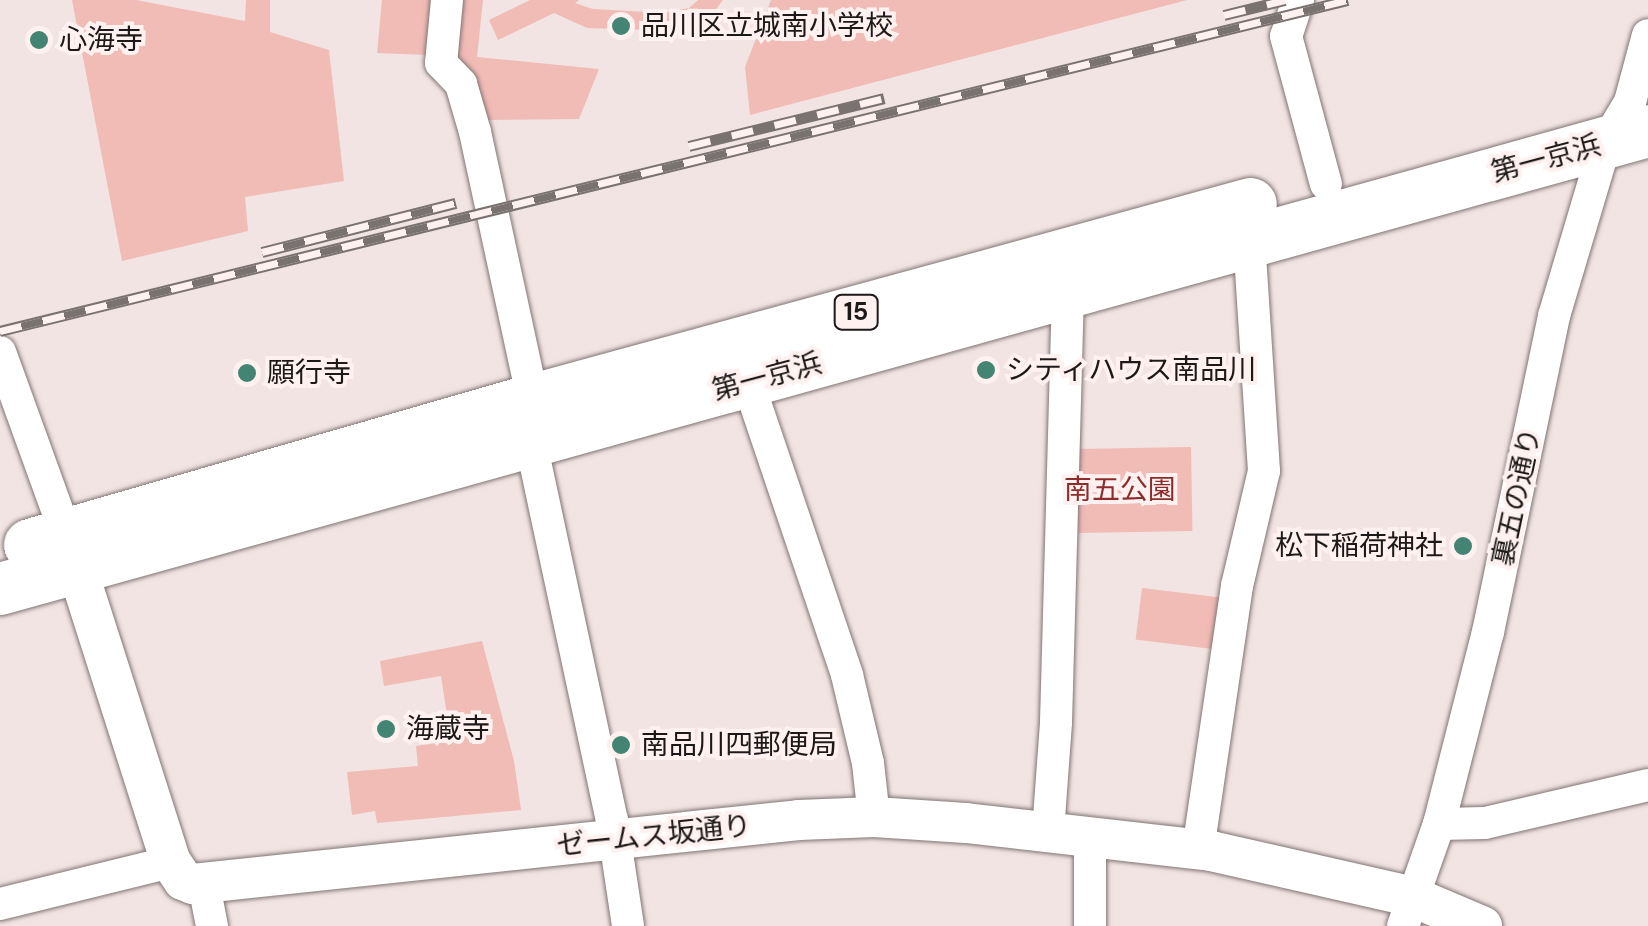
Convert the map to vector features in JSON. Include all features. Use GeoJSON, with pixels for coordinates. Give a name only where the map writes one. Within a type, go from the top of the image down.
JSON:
{"type":"FeatureCollection","features":[{"type":"Feature","properties":{"kind":"highway","name":"第一京浜"},"geometry":{"type":"LineString","coordinates":[[0,589],[72,551],[532,422],[1326,184],[1636,119]]}},
{"type":"Feature","properties":{"kind":"highway","name":"第一京浜"},"geometry":{"type":"LineString","coordinates":[[532,422],[748,382],[1068,295],[1636,119]]}},
{"type":"Feature","properties":{"kind":"highway","name":"第一京浜"},"geometry":{"type":"LineString","coordinates":[[0,554],[72,551]]}},
{"type":"Feature","properties":{"kind":"street"},"geometry":{"type":"LineString","coordinates":[[447,0],[441,63],[461,84],[475,132],[616,840],[628,926]]}},
{"type":"Feature","properties":{"kind":"street"},"geometry":{"type":"LineString","coordinates":[[1298,0],[1286,36],[1326,184]]}},
{"type":"Feature","properties":{"kind":"street","name":"裏五の通り"},"geometry":{"type":"LineString","coordinates":[[1408,911],[1439,824],[1488,632],[1554,316],[1636,119],[1648,35]]}},
{"type":"Feature","properties":{"kind":"street"},"geometry":{"type":"LineString","coordinates":[[1198,850],[1237,586],[1264,471],[1249,242]]}},
{"type":"Feature","properties":{"kind":"street"},"geometry":{"type":"LineString","coordinates":[[1048,832],[1056,704],[1068,295]]}},
{"type":"Feature","properties":{"kind":"street"},"geometry":{"type":"LineString","coordinates":[[0,352],[72,551],[170,862],[182,880],[204,886],[212,926]]}},
{"type":"Feature","properties":{"kind":"street"},"geometry":{"type":"LineString","coordinates":[[748,382],[848,676],[868,764],[874,817]]}},
{"type":"Feature","properties":{"kind":"street"},"geometry":{"type":"LineString","coordinates":[[1439,824],[1485,823],[1648,786]]}},
{"type":"Feature","properties":{"kind":"street","name":"ゼームス坂通り"},"geometry":{"type":"LineString","coordinates":[[204,886],[799,820],[874,817],[1198,850],[1408,911],[1482,926]]}},
{"type":"Feature","properties":{"kind":"street"},"geometry":{"type":"LineString","coordinates":[[1090,837],[1090,926]]}},
{"type":"Feature","properties":{"kind":"street"},"geometry":{"type":"LineString","coordinates":[[0,904],[170,862]]}},
{"type":"Feature","properties":{"kind":"green space"},"geometry":{"type":"Polygon","coordinates":[[[72,0],[136,0],[245,21],[246,0],[270,0],[270,32],[329,50],[344,181],[245,197],[248,231],[122,261],[72,0]]]}},
{"type":"Feature","properties":{"kind":"green space"},"geometry":{"type":"Polygon","coordinates":[[[382,0],[436,0],[429,55],[377,53],[382,0]]]}},
{"type":"Feature","properties":{"kind":"green space"},"geometry":{"type":"Polygon","coordinates":[[[455,0],[483,0],[477,57],[599,69],[579,119],[481,120],[451,54],[455,0]]]}},
{"type":"Feature","properties":{"kind":"green space"},"geometry":{"type":"Polygon","coordinates":[[[530,0],[579,0],[575,3],[593,9],[665,13],[689,8],[698,0],[723,0],[710,17],[685,31],[587,28],[554,13],[498,40],[489,20],[530,0]]]}},
{"type":"Feature","properties":{"kind":"green space"},"geometry":{"type":"Polygon","coordinates":[[[771,0],[1187,0],[750,115],[745,67],[771,0]]]}},
{"type":"Feature","properties":{"kind":"green space","name":"南五公園"},"geometry":{"type":"Polygon","coordinates":[[[1191,447],[1192,531],[1078,533],[1077,449],[1191,447]]]}},
{"type":"Feature","properties":{"kind":"green space"},"geometry":{"type":"Polygon","coordinates":[[[1142,588],[1224,598],[1218,650],[1136,640],[1142,588]]]}},
{"type":"Feature","properties":{"kind":"green space"},"geometry":{"type":"Polygon","coordinates":[[[482,641],[514,761],[521,810],[377,823],[375,811],[352,815],[347,772],[418,766],[416,746],[451,741],[441,676],[384,686],[380,661],[482,641]]]}},
{"type":"Feature","properties":{"kind":"railway"},"geometry":{"type":"LineString","coordinates":[[1224,15],[1285,0]]}},
{"type":"Feature","properties":{"kind":"railway"},"geometry":{"type":"LineString","coordinates":[[0,331],[1348,0]]}},
{"type":"Feature","properties":{"kind":"railway"},"geometry":{"type":"LineString","coordinates":[[689,146],[884,98]]}},
{"type":"Feature","properties":{"kind":"railway"},"geometry":{"type":"LineString","coordinates":[[262,252],[456,203]]}},
{"type":"Feature","properties":{"kind":"place","name":"品川区立城南小学校"},"geometry":{"type":"Point","coordinates":[621,26]}},
{"type":"Feature","properties":{"kind":"place","name":"心海寺"},"geometry":{"type":"Point","coordinates":[39,40]}},
{"type":"Feature","properties":{"kind":"place","name":"シティハウス南品川"},"geometry":{"type":"Point","coordinates":[986,370]}},
{"type":"Feature","properties":{"kind":"place","name":"願行寺"},"geometry":{"type":"Point","coordinates":[247,373]}},
{"type":"Feature","properties":{"kind":"place","name":"松下稲荷神社"},"geometry":{"type":"Point","coordinates":[1463,546]}},
{"type":"Feature","properties":{"kind":"place","name":"海蔵寺"},"geometry":{"type":"Point","coordinates":[386,729]}},
{"type":"Feature","properties":{"kind":"place","name":"南品川四郵便局"},"geometry":{"type":"Point","coordinates":[621,745]}}]}
